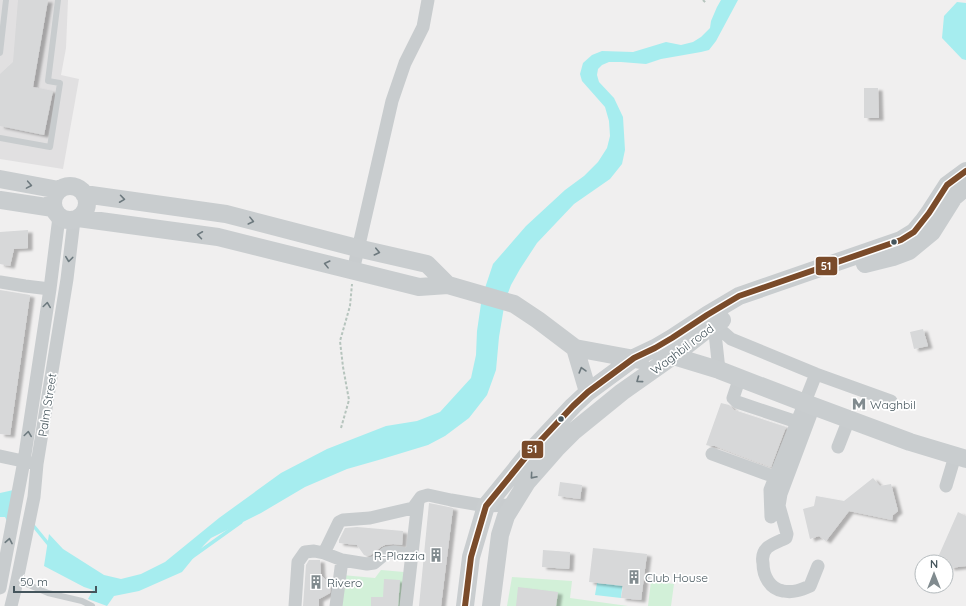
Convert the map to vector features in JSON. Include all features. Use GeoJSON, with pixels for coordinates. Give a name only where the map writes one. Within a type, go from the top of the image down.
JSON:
{"type":"FeatureCollection","features":[{"type":"Feature","properties":{"kind":"main road"},"geometry":{"type":"LineString","coordinates":[[0,179],[59,190]]}},
{"type":"Feature","properties":{"kind":"main road","name":"Waghbil road"},"geometry":{"type":"LineString","coordinates":[[466,606],[471,557],[486,506],[529,453],[585,395],[634,358],[711,320],[743,308],[760,294],[779,293],[834,276],[863,259],[893,257],[898,248],[909,251],[928,226],[954,197],[962,182]]}},
{"type":"Feature","properties":{"kind":"main road"},"geometry":{"type":"LineString","coordinates":[[66,186],[71,186],[79,189],[84,194],[87,204],[86,210],[82,215],[66,216],[53,198],[59,190],[66,186]]}},
{"type":"Feature","properties":{"kind":"main road"},"geometry":{"type":"LineString","coordinates":[[84,194],[226,214],[427,264],[448,285]]}},
{"type":"Feature","properties":{"kind":"main road"},"geometry":{"type":"LineString","coordinates":[[0,200],[66,216],[218,237],[419,287],[448,285],[514,304],[576,348],[634,358],[667,360],[719,370],[910,442],[960,457]]}},
{"type":"Feature","properties":{"kind":"main road","name":"Waghbil road"},"geometry":{"type":"LineString","coordinates":[[491,606],[500,535],[506,516],[527,482],[574,431],[622,392],[667,360],[711,320]]}},
{"type":"Feature","properties":{"kind":"main road"},"geometry":{"type":"LineString","coordinates":[[576,348],[585,395],[594,414]]}},
{"type":"Feature","properties":{"kind":"street"},"geometry":{"type":"LineString","coordinates":[[353,271],[392,101],[405,63],[423,27],[428,0]]}},
{"type":"Feature","properties":{"kind":"street"},"geometry":{"type":"LineString","coordinates":[[0,586],[2,569],[24,461],[50,289],[66,216]]}},
{"type":"Feature","properties":{"kind":"street","name":"Palm Street"},"geometry":{"type":"LineString","coordinates":[[11,606],[34,497],[37,464],[67,280],[66,216]]}},
{"type":"Feature","properties":{"kind":"street"},"geometry":{"type":"LineString","coordinates":[[0,282],[50,289]]}},
{"type":"Feature","properties":{"kind":"street"},"geometry":{"type":"LineString","coordinates":[[711,320],[719,370]]}},
{"type":"Feature","properties":{"kind":"street"},"geometry":{"type":"LineString","coordinates":[[711,320],[731,339],[816,374],[891,401]]}},
{"type":"Feature","properties":{"kind":"street"},"geometry":{"type":"LineString","coordinates":[[816,374],[809,404],[780,494],[780,506],[787,534],[786,538],[768,547],[764,551],[762,558],[763,569],[767,580],[774,587],[782,591],[793,592],[810,586],[818,566]]}},
{"type":"Feature","properties":{"kind":"street"},"geometry":{"type":"LineString","coordinates":[[740,377],[733,398],[737,402],[797,422]]}},
{"type":"Feature","properties":{"kind":"street"},"geometry":{"type":"LineString","coordinates":[[771,517],[770,490],[797,422],[809,404]]}},
{"type":"Feature","properties":{"kind":"street"},"geometry":{"type":"LineString","coordinates":[[838,447],[849,419]]}},
{"type":"Feature","properties":{"kind":"street"},"geometry":{"type":"LineString","coordinates":[[712,454],[775,477]]}},
{"type":"Feature","properties":{"kind":"street"},"geometry":{"type":"LineString","coordinates":[[0,456],[37,464]]}},
{"type":"Feature","properties":{"kind":"street"},"geometry":{"type":"LineString","coordinates":[[946,486],[960,457]]}},
{"type":"Feature","properties":{"kind":"street"},"geometry":{"type":"LineString","coordinates":[[324,553],[339,522],[343,520],[370,518],[412,508],[421,497],[428,495],[486,506],[512,505]]}},
{"type":"Feature","properties":{"kind":"street"},"geometry":{"type":"LineString","coordinates":[[406,606],[418,501]]}},
{"type":"Feature","properties":{"kind":"street"},"geometry":{"type":"LineString","coordinates":[[295,606],[298,562],[305,552],[314,551],[342,560],[367,564],[374,563],[386,553],[394,552],[412,555]]}},
{"type":"Feature","properties":{"kind":"street"},"geometry":{"type":"LineString","coordinates":[[336,606],[342,560]]}},
{"type":"Feature","properties":{"kind":"street"},"geometry":{"type":"LineString","coordinates":[[2,569],[16,585]]}},
{"type":"Feature","properties":{"kind":"lane"},"geometry":{"type":"LineString","coordinates":[[0,53],[6,0]]}},
{"type":"Feature","properties":{"kind":"lane"},"geometry":{"type":"LineString","coordinates":[[0,138],[50,147],[60,83],[48,81],[58,0]]}},
{"type":"Feature","properties":{"kind":"lane"},"geometry":{"type":"LineString","coordinates":[[16,585],[92,606]]}},
{"type":"Feature","properties":{"kind":"path"},"geometry":{"type":"LineString","coordinates":[[703,0],[706,3]]}},
{"type":"Feature","properties":{"kind":"path"},"geometry":{"type":"LineString","coordinates":[[341,428],[349,400],[340,341],[350,306],[353,271]]}},
{"type":"Feature","properties":{"kind":"shaded area"},"geometry":{"type":"Polygon","coordinates":[[[0,0],[68,0],[66,48],[61,75],[79,79],[63,169],[0,159],[0,0]]]}},
{"type":"Feature","properties":{"kind":"green space"},"geometry":{"type":"Polygon","coordinates":[[[381,570],[404,572],[401,606],[342,606],[342,575],[375,578],[381,570]]]}},
{"type":"Feature","properties":{"kind":"green space"},"geometry":{"type":"Polygon","coordinates":[[[512,577],[572,581],[570,598],[628,606],[507,606],[512,577]]]}},
{"type":"Feature","properties":{"kind":"green space"},"geometry":{"type":"Polygon","coordinates":[[[651,581],[674,584],[671,606],[648,606],[651,581]]]}},
{"type":"Feature","properties":{"kind":"water"},"geometry":{"type":"Polygon","coordinates":[[[721,0],[738,0],[716,41],[709,50],[661,59],[646,64],[609,62],[602,65],[598,69],[597,75],[599,82],[614,98],[623,117],[625,150],[622,164],[610,179],[574,204],[537,243],[520,269],[511,285],[505,301],[499,337],[496,370],[487,395],[469,418],[445,436],[428,445],[347,469],[305,487],[261,513],[211,538],[182,572],[139,591],[114,596],[107,606],[88,599],[93,590],[84,587],[44,566],[49,534],[63,549],[104,575],[121,579],[141,574],[165,562],[219,518],[281,473],[327,449],[386,426],[417,421],[440,412],[471,378],[476,355],[477,331],[482,297],[493,264],[526,226],[598,162],[607,148],[610,136],[609,121],[605,107],[582,81],[580,74],[583,63],[592,55],[602,51],[633,52],[666,42],[681,45],[693,42],[701,37],[710,28],[711,21],[721,0]]]}},
{"type":"Feature","properties":{"kind":"water"},"geometry":{"type":"Polygon","coordinates":[[[957,2],[966,3],[966,60],[962,59],[942,38],[944,16],[957,2]]]}},
{"type":"Feature","properties":{"kind":"water"},"geometry":{"type":"Polygon","coordinates":[[[18,489],[11,529],[5,517],[0,517],[0,493],[18,489]]]}},
{"type":"Feature","properties":{"kind":"water"},"geometry":{"type":"Polygon","coordinates":[[[608,570],[624,572],[621,598],[595,595],[597,583],[606,584],[608,570]]]}},
{"type":"Feature","properties":{"kind":"building"},"geometry":{"type":"Polygon","coordinates":[[[18,0],[48,0],[33,87],[53,91],[44,135],[0,126],[0,74],[13,62],[18,0]]]}},
{"type":"Feature","properties":{"kind":"building"},"geometry":{"type":"Polygon","coordinates":[[[864,88],[878,88],[879,118],[864,118],[864,88]]]}},
{"type":"Feature","properties":{"kind":"building"},"geometry":{"type":"Polygon","coordinates":[[[28,230],[28,248],[14,249],[10,266],[0,264],[0,232],[28,230]]]}},
{"type":"Feature","properties":{"kind":"building"},"geometry":{"type":"Polygon","coordinates":[[[0,290],[30,295],[10,435],[0,434],[0,290]]]}},
{"type":"Feature","properties":{"kind":"building"},"geometry":{"type":"Polygon","coordinates":[[[923,329],[928,346],[914,349],[910,332],[923,329]]]}},
{"type":"Feature","properties":{"kind":"building"},"geometry":{"type":"Polygon","coordinates":[[[721,403],[729,405],[734,410],[786,427],[771,467],[715,446],[706,445],[721,403]]]}},
{"type":"Feature","properties":{"kind":"building"},"geometry":{"type":"Polygon","coordinates":[[[873,478],[880,486],[891,484],[898,511],[893,515],[892,520],[849,511],[826,541],[819,536],[810,539],[803,509],[814,506],[816,496],[844,501],[873,478]]]}},
{"type":"Feature","properties":{"kind":"building"},"geometry":{"type":"Polygon","coordinates":[[[560,482],[582,485],[580,499],[558,496],[560,482]]]}},
{"type":"Feature","properties":{"kind":"building","name":"R-Plazzia"},"geometry":{"type":"Polygon","coordinates":[[[429,503],[453,508],[441,606],[419,606],[429,503]]]}},
{"type":"Feature","properties":{"kind":"building"},"geometry":{"type":"Polygon","coordinates":[[[958,512],[966,516],[966,566],[954,568],[954,554],[939,554],[958,512]]]}},
{"type":"Feature","properties":{"kind":"building"},"geometry":{"type":"Polygon","coordinates":[[[357,527],[403,531],[402,545],[385,545],[371,555],[367,556],[364,555],[357,545],[339,543],[345,528],[357,527]]]}},
{"type":"Feature","properties":{"kind":"building","name":"Club House"},"geometry":{"type":"Polygon","coordinates":[[[593,548],[647,554],[641,600],[621,598],[623,586],[589,582],[593,548]]]}},
{"type":"Feature","properties":{"kind":"building"},"geometry":{"type":"Polygon","coordinates":[[[543,550],[570,552],[569,569],[542,567],[543,550]]]}},
{"type":"Feature","properties":{"kind":"building","name":"Rivero"},"geometry":{"type":"Polygon","coordinates":[[[309,560],[320,560],[321,575],[331,585],[330,593],[319,599],[319,606],[303,606],[306,565],[309,560]]]}},
{"type":"Feature","properties":{"kind":"building"},"geometry":{"type":"Polygon","coordinates":[[[384,579],[400,580],[398,606],[371,606],[371,597],[383,597],[384,579]]]}},
{"type":"Feature","properties":{"kind":"building"},"geometry":{"type":"Polygon","coordinates":[[[518,587],[558,592],[556,606],[516,606],[518,587]]]}},
{"type":"Feature","properties":{"kind":"waterway"},"geometry":{"type":"LineString","coordinates":[[192,557],[241,522]]}},
{"type":"Feature","properties":{"kind":"waterway"},"geometry":{"type":"LineString","coordinates":[[32,524],[50,546]]}},
{"type":"Feature","properties":{"kind":"transit line","name":"51"},"geometry":{"type":"LineString","coordinates":[[465,606],[471,557],[486,506],[529,453],[588,392],[634,358],[672,338],[739,296],[901,240],[914,232],[929,213],[947,185],[966,171]]}},
{"type":"Feature","properties":{"kind":"place","name":"Waghbil"},"geometry":{"type":"Point","coordinates":[859,404]}},
{"type":"Feature","properties":{"kind":"place","name":"R-Plazzia"},"geometry":{"type":"Point","coordinates":[436,555]}},
{"type":"Feature","properties":{"kind":"place","name":"Club House"},"geometry":{"type":"Point","coordinates":[634,577]}},
{"type":"Feature","properties":{"kind":"place","name":"Rivero"},"geometry":{"type":"Point","coordinates":[316,582]}}]}
